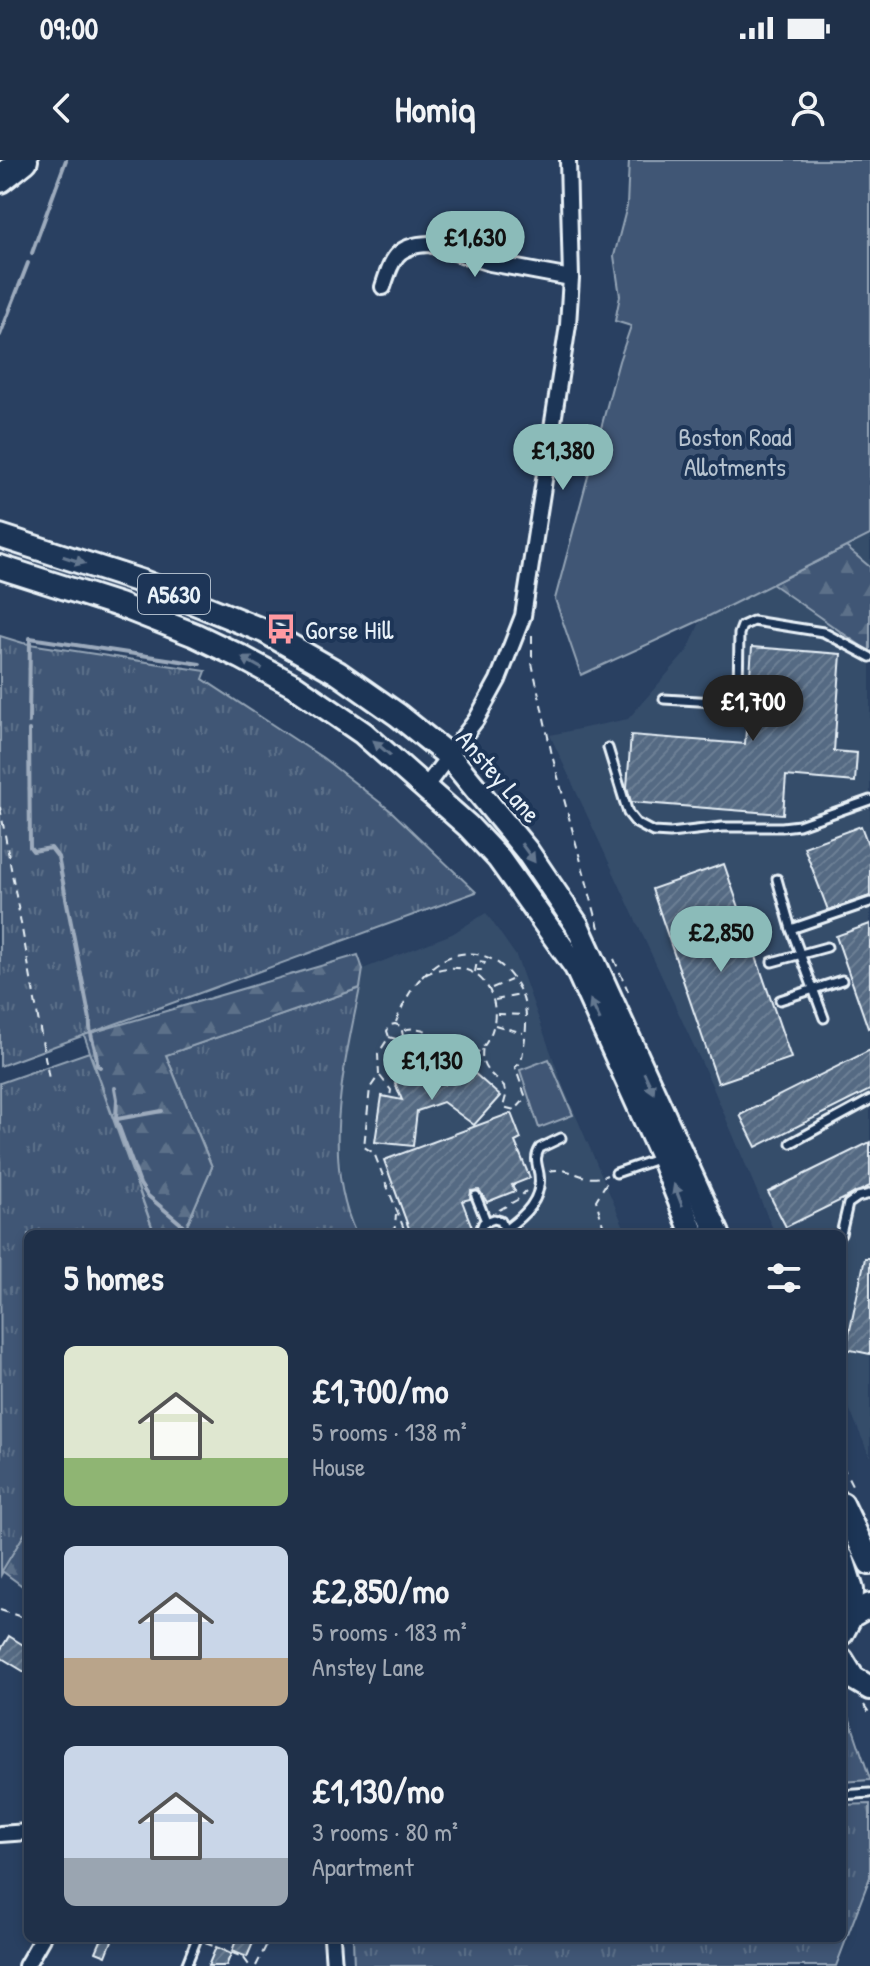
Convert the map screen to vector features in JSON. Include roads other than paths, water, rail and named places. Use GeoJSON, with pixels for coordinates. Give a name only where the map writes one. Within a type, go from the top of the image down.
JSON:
{"type":"FeatureCollection","features":[{"type":"Feature","properties":{"kind":"highway"},"geometry":{"type":"LineString","coordinates":[[0,179],[24,160]]}},
{"type":"Feature","properties":{"kind":"main road","name":"Anstey Lane"},"geometry":{"type":"LineString","coordinates":[[0,536],[143,582],[264,631],[338,673],[449,756],[527,851],[577,925],[716,1230]]}},
{"type":"Feature","properties":{"kind":"main road","name":"A5630"},"geometry":{"type":"LineString","coordinates":[[0,567],[119,605],[241,657],[293,685],[363,733],[426,786],[499,859],[576,967],[662,1157],[691,1230]]}},
{"type":"Feature","properties":{"kind":"main road"},"geometry":{"type":"LineString","coordinates":[[846,1512],[870,1563]]}},
{"type":"Feature","properties":{"kind":"main road"},"geometry":{"type":"LineString","coordinates":[[846,1571],[852,1590],[854,1618]]}},
{"type":"Feature","properties":{"kind":"main road"},"geometry":{"type":"LineString","coordinates":[[846,1667],[853,1678],[870,1688]]}},
{"type":"Feature","properties":{"kind":"street"},"geometry":{"type":"LineString","coordinates":[[426,786],[476,720],[498,680],[523,616],[568,325],[571,278],[568,160]]}},
{"type":"Feature","properties":{"kind":"street"},"geometry":{"type":"LineString","coordinates":[[383,287],[392,261],[407,248],[429,244],[490,263],[571,278]]}},
{"type":"Feature","properties":{"kind":"street"},"geometry":{"type":"LineString","coordinates":[[0,1834],[24,1832]]}},
{"type":"Feature","properties":{"kind":"street"},"geometry":{"type":"LineString","coordinates":[[26,1966],[40,1942]]}},
{"type":"Feature","properties":{"kind":"street"},"geometry":{"type":"LineString","coordinates":[[332,1942],[334,1966]]}},
{"type":"Feature","properties":{"kind":"lane"},"geometry":{"type":"LineString","coordinates":[[664,699],[732,703],[738,692],[739,634],[742,626],[753,621],[823,632],[870,657]]}},
{"type":"Feature","properties":{"kind":"lane"},"geometry":{"type":"LineString","coordinates":[[608,748],[628,813],[636,823],[653,832],[799,825],[870,800]]}},
{"type":"Feature","properties":{"kind":"lane"},"geometry":{"type":"LineString","coordinates":[[777,879],[791,929],[824,1018]]}},
{"type":"Feature","properties":{"kind":"lane"},"geometry":{"type":"LineString","coordinates":[[791,929],[870,902]]}},
{"type":"Feature","properties":{"kind":"lane"},"geometry":{"type":"LineString","coordinates":[[772,962],[827,947]]}},
{"type":"Feature","properties":{"kind":"lane"},"geometry":{"type":"LineString","coordinates":[[780,1000],[842,980]]}},
{"type":"Feature","properties":{"kind":"lane"},"geometry":{"type":"LineString","coordinates":[[791,1143],[870,1100]]}},
{"type":"Feature","properties":{"kind":"lane"},"geometry":{"type":"LineString","coordinates":[[507,1230],[534,1203],[539,1182],[535,1162],[540,1148],[561,1138]]}},
{"type":"Feature","properties":{"kind":"lane"},"geometry":{"type":"LineString","coordinates":[[616,1173],[662,1157]]}},
{"type":"Feature","properties":{"kind":"lane"},"geometry":{"type":"LineString","coordinates":[[842,1230],[848,1204],[870,1194]]}},
{"type":"Feature","properties":{"kind":"lane"},"geometry":{"type":"LineString","coordinates":[[476,1196],[486,1221]]}},
{"type":"Feature","properties":{"kind":"lane"},"geometry":{"type":"LineString","coordinates":[[480,1230],[486,1221],[498,1220],[505,1230]]}},
{"type":"Feature","properties":{"kind":"lane"},"geometry":{"type":"LineString","coordinates":[[846,1795],[870,1793]]}},
{"type":"Feature","properties":{"kind":"lane"},"geometry":{"type":"LineString","coordinates":[[186,1966],[196,1942]]}},
{"type":"Feature","properties":{"kind":"waterway"},"geometry":{"type":"LineString","coordinates":[[32,253],[66,160]]}},
{"type":"Feature","properties":{"kind":"waterway"},"geometry":{"type":"LineString","coordinates":[[0,335],[28,263]]}},
{"type":"Feature","properties":{"kind":"waterway"},"geometry":{"type":"LineString","coordinates":[[29,722],[30,638],[200,664]]}},
{"type":"Feature","properties":{"kind":"waterway"},"geometry":{"type":"LineString","coordinates":[[29,730],[30,847],[33,851],[51,848],[58,857],[90,1031],[100,1067]]}},
{"type":"Feature","properties":{"kind":"waterway"},"geometry":{"type":"LineString","coordinates":[[115,1088],[116,1119],[140,1184],[147,1195],[188,1230]]}},
{"type":"Feature","properties":{"kind":"waterway"},"geometry":{"type":"LineString","coordinates":[[117,1119],[162,1111]]}},
{"type":"Feature","properties":{"kind":"place","name":"Gorse Hill"},"geometry":{"type":"Point","coordinates":[281,629]}},
{"type":"Feature","properties":{"kind":"park label","name":"Boston Road Allotments"},"geometry":{"type":"Point","coordinates":[735,451]}}]}
